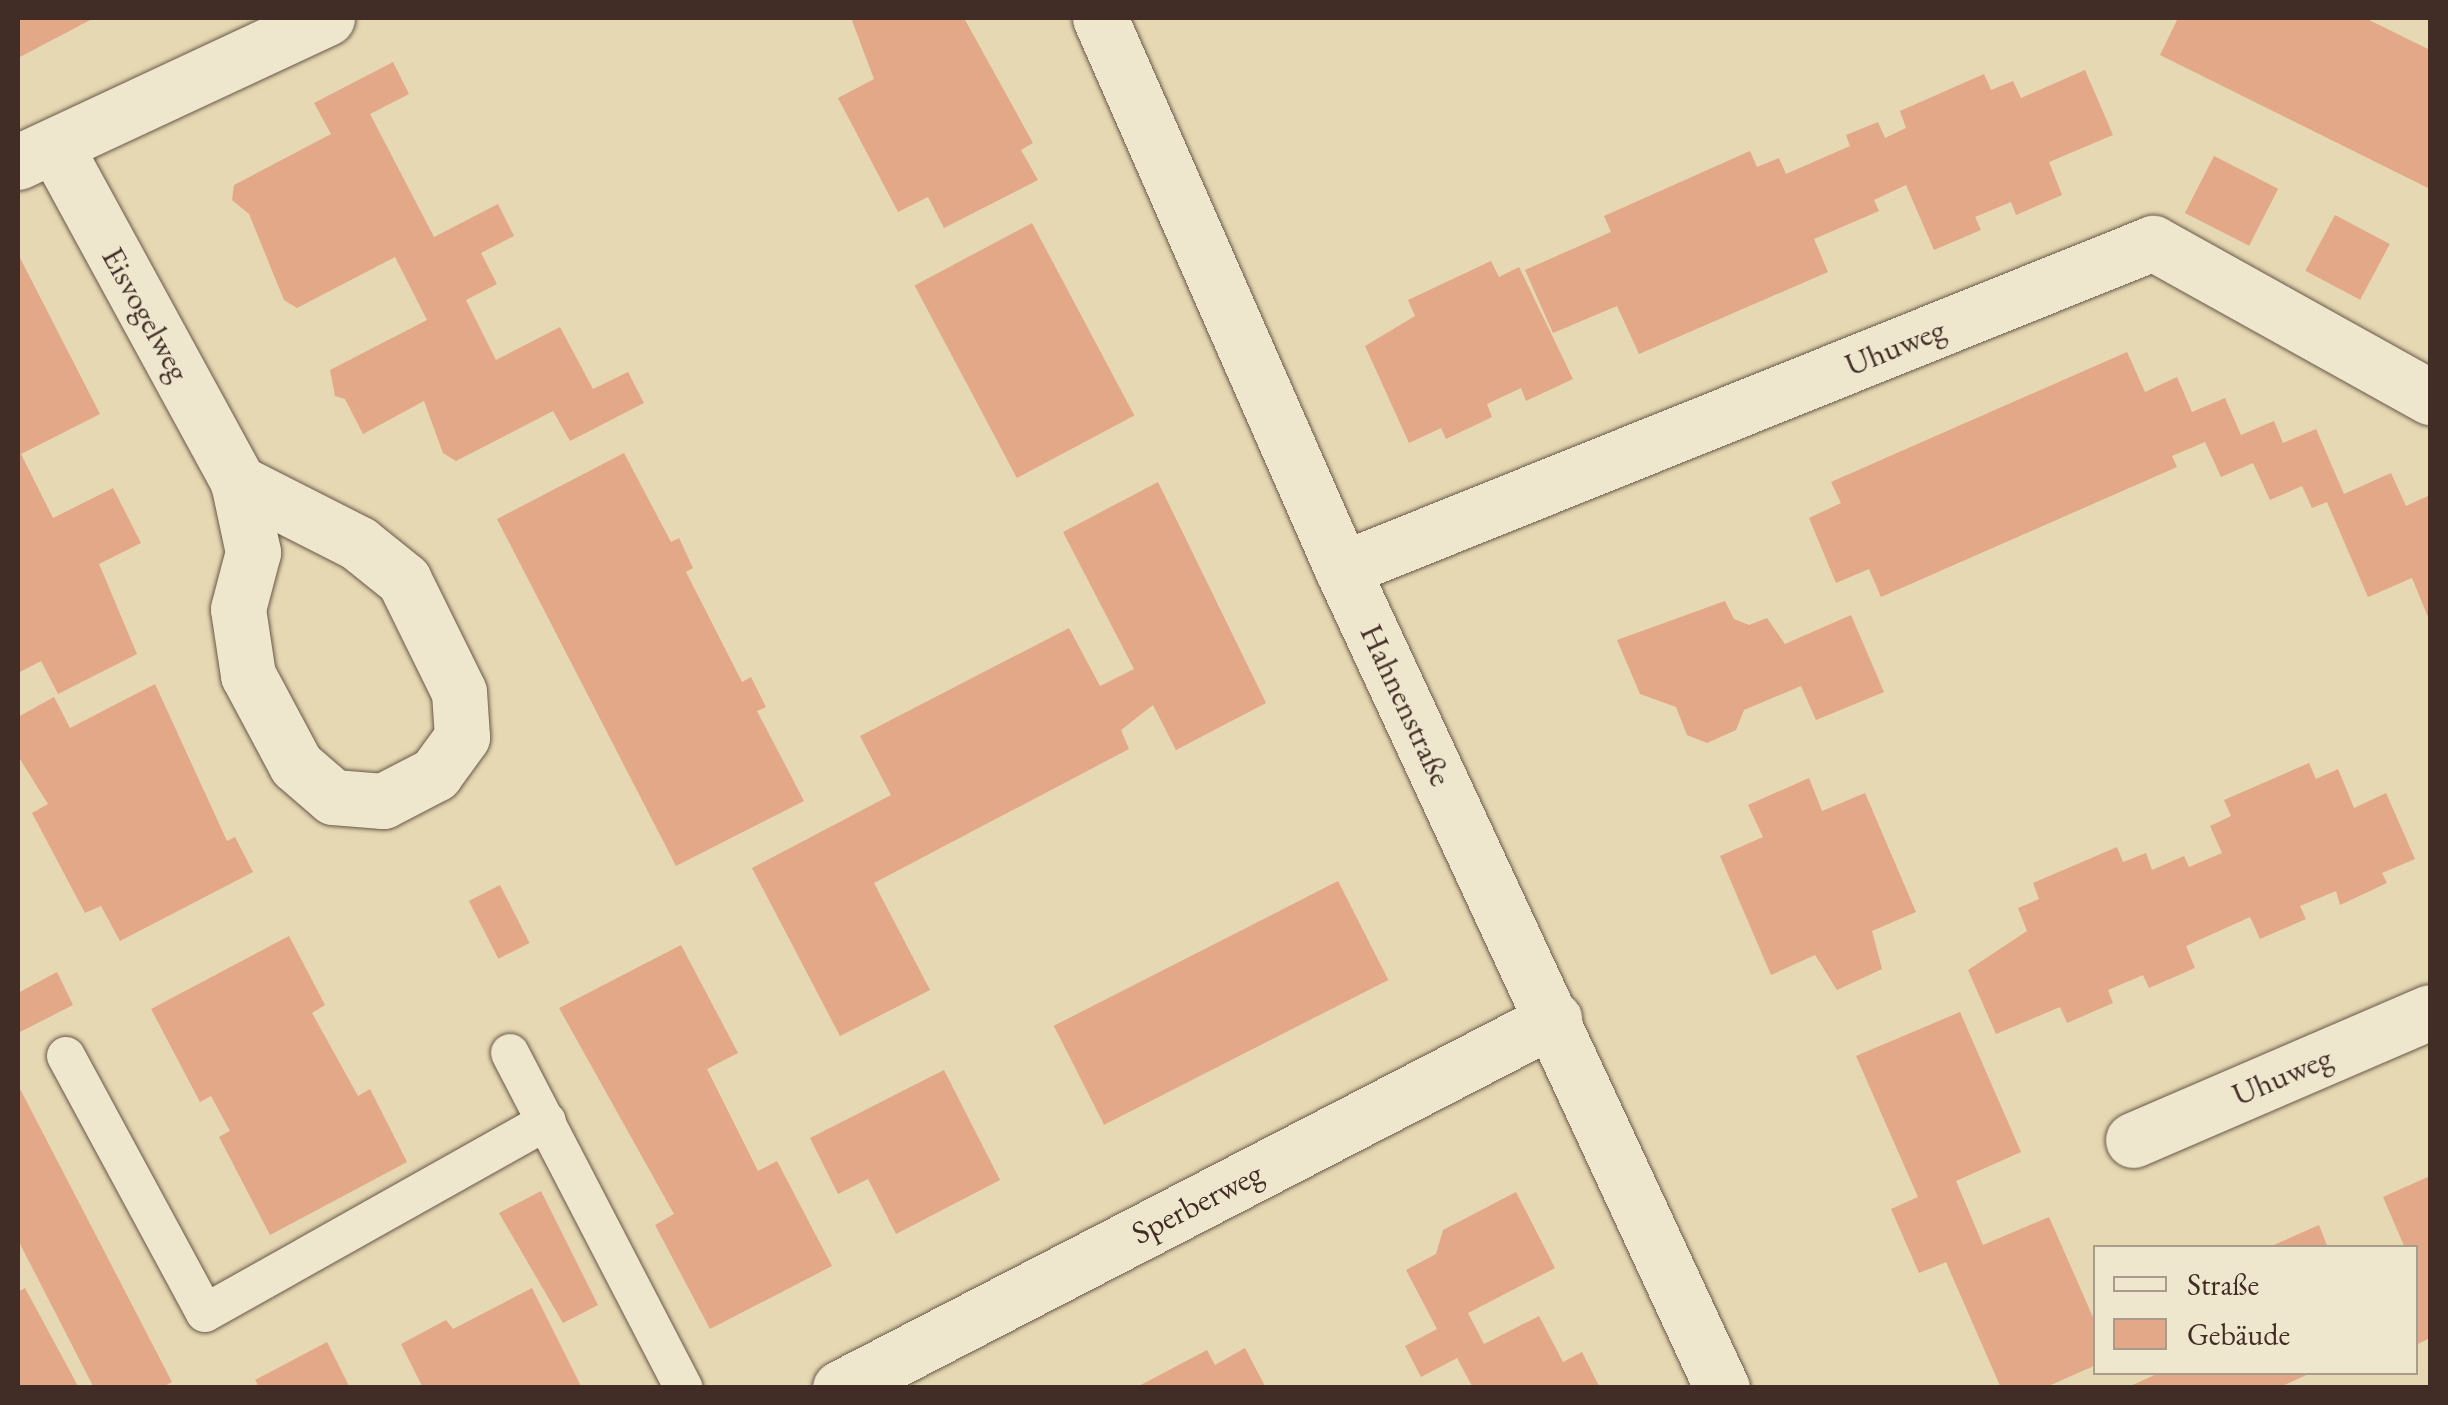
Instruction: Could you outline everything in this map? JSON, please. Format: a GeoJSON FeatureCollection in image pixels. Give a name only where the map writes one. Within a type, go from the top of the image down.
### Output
{"type":"FeatureCollection","features":[{"type":"Feature","properties":{"kind":"street","name":"Eisvogelweg"},"geometry":{"type":"LineString","coordinates":[[238,482],[358,543],[404,580],[459,692],[462,737],[435,774],[383,802],[334,797],[296,765],[248,675],[238,609],[253,552],[238,482],[36,154],[327,18]]}},
{"type":"Feature","properties":{"kind":"street","name":"Hahnenstraße"},"geometry":{"type":"LineString","coordinates":[[1100,18],[1342,569],[1722,1388]]}},
{"type":"Feature","properties":{"kind":"street","name":"Uhuweg"},"geometry":{"type":"LineString","coordinates":[[1342,569],[2153,243],[2430,396]]}},
{"type":"Feature","properties":{"kind":"street","name":"Uhuweg"},"geometry":{"type":"LineString","coordinates":[[2132,1140],[2430,1012]]}},
{"type":"Feature","properties":{"kind":"street","name":"Sperberweg"},"geometry":{"type":"LineString","coordinates":[[840,1388],[1554,1019]]}},
{"type":"Feature","properties":{"kind":"lane"},"geometry":{"type":"LineString","coordinates":[[510,1053],[684,1388]]}},
{"type":"Feature","properties":{"kind":"lane"},"geometry":{"type":"LineString","coordinates":[[66,1056],[204,1313],[547,1121]]}},
{"type":"Feature","properties":{"kind":"building"},"geometry":{"type":"Polygon","coordinates":[[[18,18],[94,18],[18,58],[18,18]]]}},
{"type":"Feature","properties":{"kind":"building"},"geometry":{"type":"Polygon","coordinates":[[[851,18],[964,18],[1033,143],[1021,150],[1038,180],[944,228],[928,197],[898,212],[838,98],[874,79],[851,18]]]}},
{"type":"Feature","properties":{"kind":"building"},"geometry":{"type":"Polygon","coordinates":[[[2178,18],[2365,18],[2430,50],[2430,189],[2160,55],[2178,18]]]}},
{"type":"Feature","properties":{"kind":"building"},"geometry":{"type":"Polygon","coordinates":[[[393,62],[409,94],[370,114],[434,237],[498,204],[514,236],[481,253],[497,284],[466,300],[496,360],[560,327],[593,389],[628,372],[644,403],[570,441],[553,411],[456,461],[443,453],[424,401],[363,434],[345,399],[335,396],[330,370],[427,320],[395,257],[297,308],[284,300],[249,214],[232,200],[234,185],[331,134],[314,103],[393,62]]]}},
{"type":"Feature","properties":{"kind":"building"},"geometry":{"type":"Polygon","coordinates":[[[2085,70],[2113,135],[2049,162],[2062,195],[2016,215],[2011,202],[1975,217],[1981,230],[1934,250],[1906,185],[1874,200],[1879,211],[1814,239],[1828,272],[1639,354],[1617,306],[1553,333],[1525,270],[1611,232],[1604,216],[1750,151],[1757,167],[1779,158],[1786,174],[1850,146],[1846,135],[1878,122],[1885,138],[1906,128],[1900,111],[1984,74],[1991,90],[2013,81],[2021,98],[2085,70]]]}},
{"type":"Feature","properties":{"kind":"building"},"geometry":{"type":"Polygon","coordinates":[[[2214,156],[2278,189],[2249,246],[2185,213],[2214,156]]]}},
{"type":"Feature","properties":{"kind":"building"},"geometry":{"type":"Polygon","coordinates":[[[2335,215],[2390,244],[2360,300],[2305,271],[2335,215]]]}},
{"type":"Feature","properties":{"kind":"building"},"geometry":{"type":"Polygon","coordinates":[[[1032,223],[1134,415],[1017,478],[915,285],[1032,223]]]}},
{"type":"Feature","properties":{"kind":"building"},"geometry":{"type":"Polygon","coordinates":[[[18,254],[100,414],[21,454],[53,518],[113,488],[141,543],[99,564],[137,654],[58,694],[41,661],[18,673],[18,254]]]}},
{"type":"Feature","properties":{"kind":"building"},"geometry":{"type":"Polygon","coordinates":[[[1491,261],[1499,277],[1519,267],[1573,379],[1526,401],[1521,388],[1487,404],[1492,417],[1446,439],[1441,428],[1409,443],[1365,346],[1415,316],[1408,300],[1491,261]]]}},
{"type":"Feature","properties":{"kind":"building"},"geometry":{"type":"Polygon","coordinates":[[[2127,352],[2145,392],[2177,377],[2192,412],[2225,398],[2241,435],[2274,421],[2283,443],[2316,429],[2344,494],[2391,473],[2406,506],[2430,495],[2430,622],[2412,578],[2368,597],[2327,502],[2312,508],[2302,486],[2270,500],[2253,463],[2221,477],[2205,442],[2172,456],[2177,467],[1881,597],[1869,569],[1836,583],[1809,518],[1841,503],[1831,482],[2127,352]]]}},
{"type":"Feature","properties":{"kind":"building"},"geometry":{"type":"Polygon","coordinates":[[[624,453],[671,542],[679,538],[693,568],[686,572],[742,682],[751,677],[766,707],[757,711],[804,801],[676,866],[497,519],[624,453]]]}},
{"type":"Feature","properties":{"kind":"building"},"geometry":{"type":"Polygon","coordinates":[[[1158,482],[1266,703],[1176,750],[1153,705],[1121,730],[1129,749],[874,883],[930,990],[840,1036],[752,868],[891,795],[860,736],[1069,628],[1100,686],[1134,669],[1063,532],[1158,482]]]}},
{"type":"Feature","properties":{"kind":"building"},"geometry":{"type":"Polygon","coordinates":[[[1725,601],[1734,619],[1749,625],[1767,618],[1785,644],[1851,615],[1884,692],[1816,720],[1801,686],[1744,710],[1736,730],[1707,743],[1687,735],[1676,707],[1640,694],[1617,640],[1725,601]]]}},
{"type":"Feature","properties":{"kind":"building"},"geometry":{"type":"Polygon","coordinates":[[[155,684],[227,841],[235,837],[253,872],[120,941],[101,906],[85,913],[32,813],[48,804],[18,756],[18,717],[54,697],[70,728],[155,684]]]}},
{"type":"Feature","properties":{"kind":"building"},"geometry":{"type":"Polygon","coordinates":[[[2309,763],[2316,779],[2338,769],[2354,808],[2386,793],[2415,859],[2382,873],[2387,883],[2340,905],[2336,891],[2300,906],[2306,919],[2260,939],[2250,917],[2186,946],[2195,968],[2149,988],[2143,975],[2108,990],[2113,1003],[2067,1023],[2060,1007],[1996,1034],[1968,970],[2027,931],[2018,908],[2039,899],[2033,883],[2117,847],[2123,862],[2146,853],[2152,870],[2184,856],[2189,867],[2222,853],[2210,826],[2231,816],[2224,800],[2309,763]]]}},
{"type":"Feature","properties":{"kind":"building"},"geometry":{"type":"Polygon","coordinates":[[[1809,778],[1822,811],[1865,793],[1916,912],[1872,931],[1882,969],[1837,990],[1815,955],[1771,975],[1720,856],[1763,837],[1748,805],[1809,778]]]}},
{"type":"Feature","properties":{"kind":"building"},"geometry":{"type":"Polygon","coordinates":[[[1338,881],[1388,980],[1104,1125],[1054,1026],[1338,881]]]}},
{"type":"Feature","properties":{"kind":"building"},"geometry":{"type":"Polygon","coordinates":[[[500,885],[530,943],[498,959],[469,901],[500,885]]]}},
{"type":"Feature","properties":{"kind":"building"},"geometry":{"type":"Polygon","coordinates":[[[289,936],[325,1005],[312,1013],[358,1096],[370,1089],[407,1162],[270,1235],[219,1137],[230,1131],[211,1096],[200,1102],[151,1009],[289,936]]]}},
{"type":"Feature","properties":{"kind":"building"},"geometry":{"type":"Polygon","coordinates":[[[681,945],[738,1053],[707,1069],[758,1171],[777,1161],[832,1266],[710,1329],[655,1225],[674,1214],[559,1008],[681,945]]]}},
{"type":"Feature","properties":{"kind":"building"},"geometry":{"type":"Polygon","coordinates":[[[57,972],[73,1005],[18,1033],[18,993],[57,972]]]}},
{"type":"Feature","properties":{"kind":"building"},"geometry":{"type":"Polygon","coordinates":[[[1960,1012],[2021,1152],[1956,1181],[1983,1245],[2049,1217],[2093,1317],[2093,1366],[2044,1388],[2001,1388],[1946,1262],[1919,1273],[1891,1209],[1918,1197],[1856,1056],[1960,1012]]]}},
{"type":"Feature","properties":{"kind":"building"},"geometry":{"type":"Polygon","coordinates":[[[944,1070],[1000,1180],[896,1234],[868,1179],[838,1194],[810,1138],[944,1070]]]}},
{"type":"Feature","properties":{"kind":"building"},"geometry":{"type":"Polygon","coordinates":[[[18,1085],[172,1382],[161,1388],[94,1388],[18,1240],[18,1085]]]}},
{"type":"Feature","properties":{"kind":"building"},"geometry":{"type":"Polygon","coordinates":[[[2430,1176],[2430,1338],[2418,1344],[2418,1245],[2404,1245],[2383,1197],[2430,1176]]]}},
{"type":"Feature","properties":{"kind":"building"},"geometry":{"type":"Polygon","coordinates":[[[541,1191],[598,1305],[563,1323],[499,1213],[541,1191]]]}},
{"type":"Feature","properties":{"kind":"building"},"geometry":{"type":"Polygon","coordinates":[[[1516,1192],[1555,1268],[1468,1313],[1484,1344],[1539,1316],[1563,1362],[1582,1352],[1600,1388],[1473,1388],[1457,1358],[1421,1377],[1405,1346],[1437,1329],[1406,1270],[1436,1254],[1443,1230],[1516,1192]]]}},
{"type":"Feature","properties":{"kind":"building"},"geometry":{"type":"Polygon","coordinates":[[[2319,1225],[2327,1245],[2274,1245],[2319,1225]]]}},
{"type":"Feature","properties":{"kind":"building"},"geometry":{"type":"Polygon","coordinates":[[[25,1288],[79,1388],[18,1388],[18,1292],[25,1288]]]}},
{"type":"Feature","properties":{"kind":"building"},"geometry":{"type":"Polygon","coordinates":[[[532,1288],[582,1388],[423,1388],[401,1344],[446,1320],[453,1329],[532,1288]]]}},
{"type":"Feature","properties":{"kind":"building"},"geometry":{"type":"Polygon","coordinates":[[[327,1342],[350,1388],[260,1388],[255,1380],[327,1342]]]}},
{"type":"Feature","properties":{"kind":"building"},"geometry":{"type":"Polygon","coordinates":[[[1245,1348],[1266,1388],[1135,1388],[1207,1350],[1215,1365],[1245,1348]]]}},
{"type":"Feature","properties":{"kind":"building"},"geometry":{"type":"Polygon","coordinates":[[[2154,1375],[2306,1375],[2278,1388],[2126,1388],[2154,1375]]]}}]}
